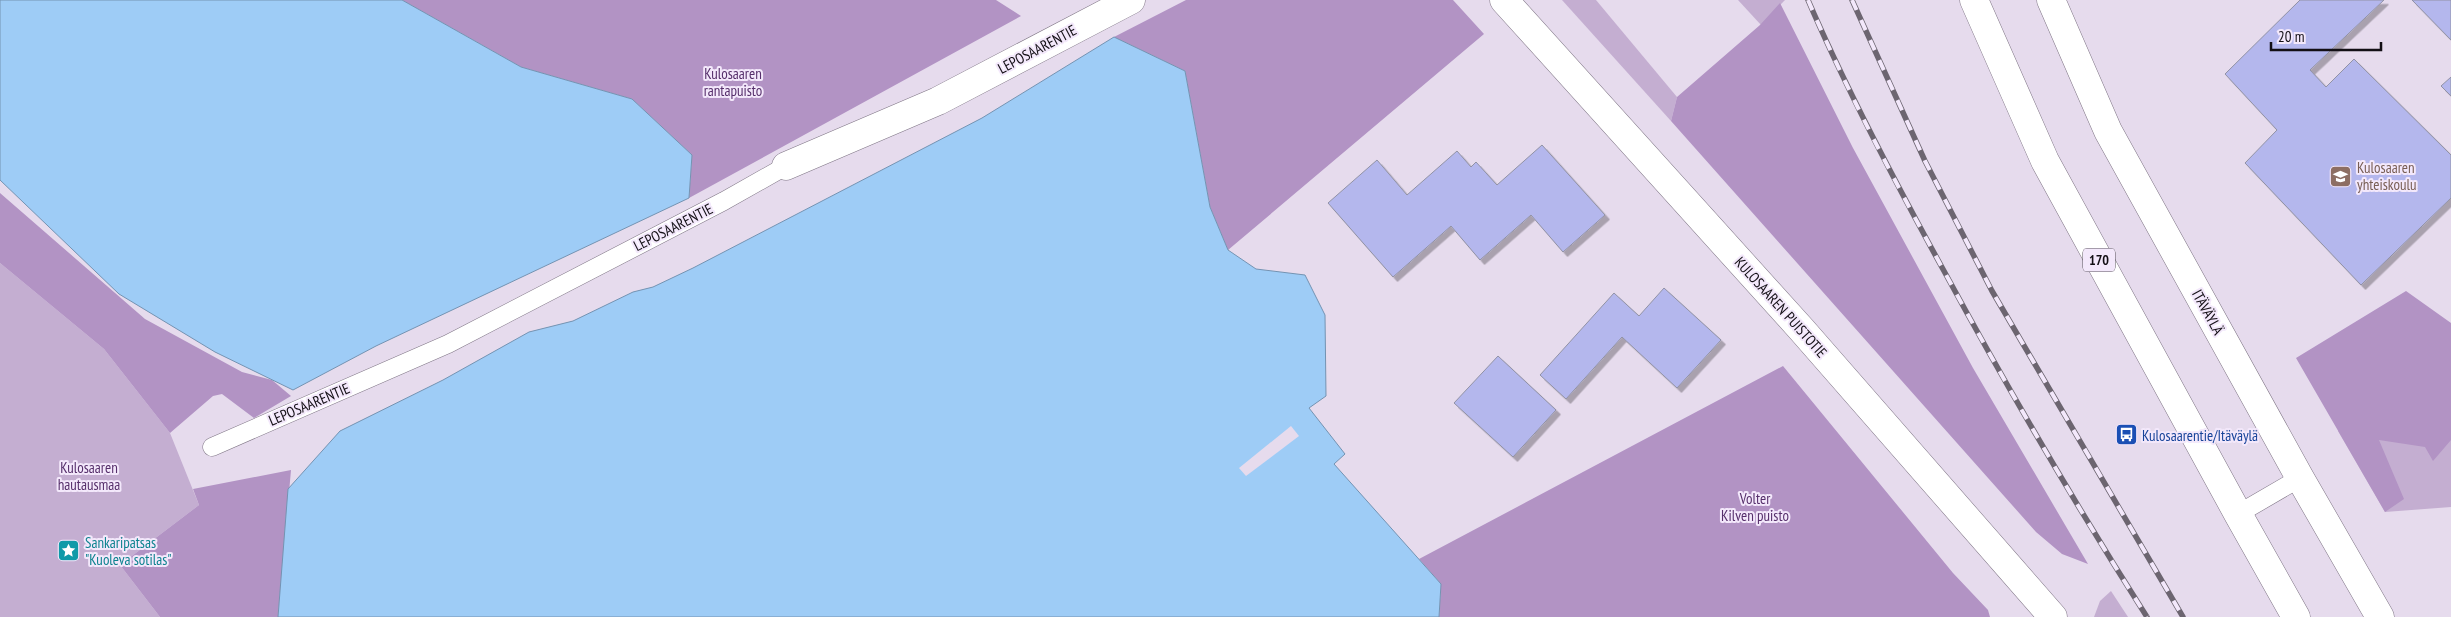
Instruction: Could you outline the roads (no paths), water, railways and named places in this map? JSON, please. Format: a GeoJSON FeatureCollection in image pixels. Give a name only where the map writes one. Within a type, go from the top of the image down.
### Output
{"type":"FeatureCollection","features":[{"type":"Feature","properties":{"kind":"main road","name":"LEPOSAARENTIE"},"geometry":{"type":"LineString","coordinates":[[786,166],[938,101],[1131,0]]}},
{"type":"Feature","properties":{"kind":"main road","name":"KULOSAAREN PUISTOTIE"},"geometry":{"type":"LineString","coordinates":[[1504,0],[1795,322],[2053,617]]}},
{"type":"Feature","properties":{"kind":"main road","name":"170"},"geometry":{"type":"LineString","coordinates":[[1974,0],[2045,161],[2296,617]]}},
{"type":"Feature","properties":{"kind":"main road","name":"ITÄVÄYLÄ"},"geometry":{"type":"LineString","coordinates":[[2051,0],[2108,130],[2300,478],[2380,617]]}},
{"type":"Feature","properties":{"kind":"lane","name":"LEPOSAARENTIE"},"geometry":{"type":"LineString","coordinates":[[212,447],[448,344],[724,201],[786,166]]}},
{"type":"Feature","properties":{"kind":"lane"},"geometry":{"type":"LineString","coordinates":[[2238,514],[2300,478]]}},
{"type":"Feature","properties":{"kind":"water"},"geometry":{"type":"Polygon","coordinates":[[[0,0],[402,0],[521,67],[632,99],[692,155],[689,198],[376,346],[293,390],[215,352],[119,294],[0,180],[0,0]]]}},
{"type":"Feature","properties":{"kind":"water"},"geometry":{"type":"Polygon","coordinates":[[[1114,37],[1185,71],[1210,207],[1228,250],[1256,269],[1305,275],[1325,315],[1326,396],[1309,408],[1345,454],[1334,464],[1441,584],[1439,617],[278,617],[288,489],[340,431],[443,380],[529,332],[573,321],[633,292],[653,287],[693,268],[982,118],[1114,37]]]}},
{"type":"Feature","properties":{"kind":"railway"},"geometry":{"type":"LineString","coordinates":[[1808,0],[1839,69],[1873,137],[1968,315],[2017,403],[2147,617]]}},
{"type":"Feature","properties":{"kind":"railway"},"geometry":{"type":"LineString","coordinates":[[1852,0],[1925,161],[1992,291],[2183,617]]}},
{"type":"Feature","properties":{"kind":"place","name":"Kulosaaren yhteiskoulu"},"geometry":{"type":"Point","coordinates":[2341,176]}},
{"type":"Feature","properties":{"kind":"place","name":"Kulosaarentie/Itäväylä"},"geometry":{"type":"Point","coordinates":[2126,435]}},
{"type":"Feature","properties":{"kind":"place","name":"Sankaripatsas \"Kuoleva sotilas\""},"geometry":{"type":"Point","coordinates":[69,551]}},
{"type":"Feature","properties":{"kind":"park label","name":"Kulosaaren rantapuisto"},"geometry":{"type":"Point","coordinates":[733,82]}},
{"type":"Feature","properties":{"kind":"park label","name":"Kulosaaren hautausmaa"},"geometry":{"type":"Point","coordinates":[89,476]}},
{"type":"Feature","properties":{"kind":"park label","name":"Volter Kilven puisto"},"geometry":{"type":"Point","coordinates":[1755,506]}}]}
